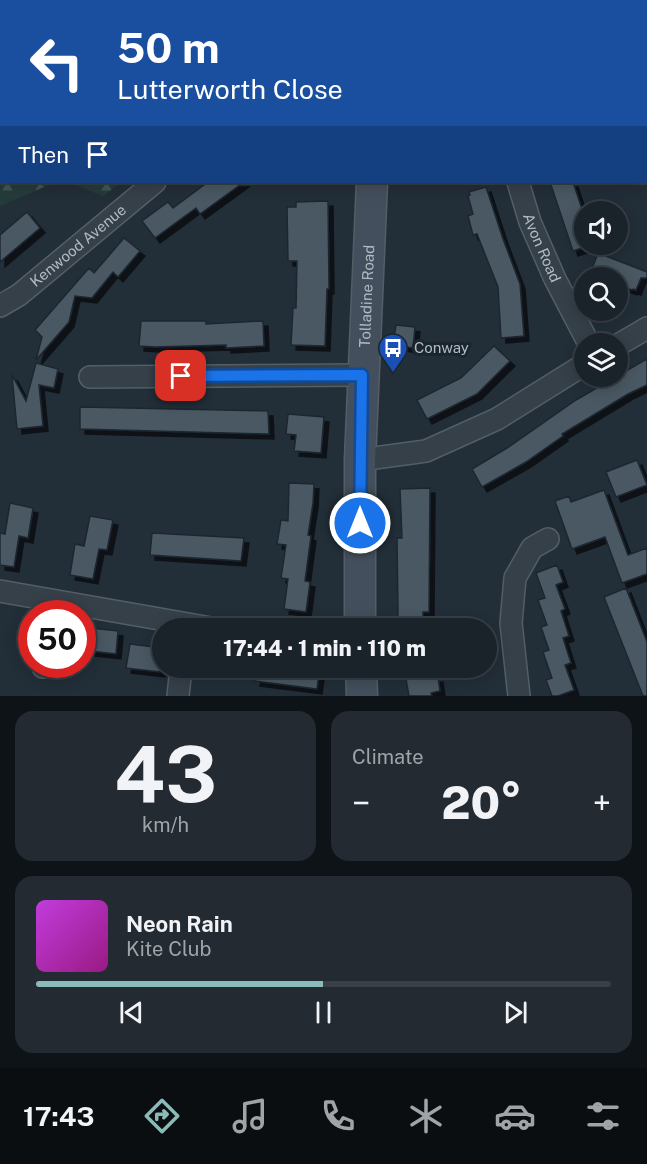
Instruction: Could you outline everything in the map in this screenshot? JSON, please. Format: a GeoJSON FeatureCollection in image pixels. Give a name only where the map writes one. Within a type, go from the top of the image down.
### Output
{"type":"FeatureCollection","features":[{"type":"Feature","properties":{"kind":"main road","name":"Tolladine Road"},"geometry":{"type":"LineString","coordinates":[[360,618],[362,375],[372,183]]}},
{"type":"Feature","properties":{"kind":"main road"},"geometry":{"type":"LineString","coordinates":[[361,678],[362,696]]}},
{"type":"Feature","properties":{"kind":"street","name":"Kenwood Avenue"},"geometry":{"type":"LineString","coordinates":[[0,306],[20,295],[153,183]]}},
{"type":"Feature","properties":{"kind":"street","name":"Avon Road"},"geometry":{"type":"LineString","coordinates":[[518,183],[530,222],[550,270],[583,333]]}},
{"type":"Feature","properties":{"kind":"street"},"geometry":{"type":"LineString","coordinates":[[628,339],[647,328]]}},
{"type":"Feature","properties":{"kind":"street"},"geometry":{"type":"LineString","coordinates":[[360,460],[426,451],[496,419],[574,371]]}},
{"type":"Feature","properties":{"kind":"street"},"geometry":{"type":"LineString","coordinates":[[90,377],[362,375]]}},
{"type":"Feature","properties":{"kind":"street"},"geometry":{"type":"LineString","coordinates":[[519,696],[511,623],[515,578],[532,548],[548,539]]}},
{"type":"Feature","properties":{"kind":"street"},"geometry":{"type":"LineString","coordinates":[[0,591],[29,600]]}},
{"type":"Feature","properties":{"kind":"street"},"geometry":{"type":"LineString","coordinates":[[96,613],[152,622]]}},
{"type":"Feature","properties":{"kind":"street"},"geometry":{"type":"LineString","coordinates":[[178,696],[180,678]]}},
{"type":"Feature","properties":{"kind":"green space"},"geometry":{"type":"Polygon","coordinates":[[[0,183],[54,183],[0,206],[0,183]]]}},
{"type":"Feature","properties":{"kind":"green space"},"geometry":{"type":"Polygon","coordinates":[[[70,183],[121,183],[103,196],[70,183]]]}},
{"type":"Feature","properties":{"kind":"building"},"geometry":{"type":"Polygon","coordinates":[[[207,183],[243,183],[200,214],[196,208],[155,238],[142,221],[168,202],[173,208],[207,183]]]}},
{"type":"Feature","properties":{"kind":"building"},"geometry":{"type":"Polygon","coordinates":[[[550,183],[573,183],[579,201],[574,201],[574,251],[550,183]]]}},
{"type":"Feature","properties":{"kind":"building"},"geometry":{"type":"Polygon","coordinates":[[[486,187],[520,284],[524,336],[501,338],[498,287],[477,234],[473,235],[468,216],[473,214],[469,192],[486,187]]]}},
{"type":"Feature","properties":{"kind":"building"},"geometry":{"type":"Polygon","coordinates":[[[328,201],[329,289],[327,289],[325,346],[291,345],[293,308],[296,308],[297,261],[288,261],[287,207],[296,207],[296,202],[328,201]]]}},
{"type":"Feature","properties":{"kind":"building"},"geometry":{"type":"Polygon","coordinates":[[[27,212],[40,228],[0,262],[0,235],[27,212]]]}},
{"type":"Feature","properties":{"kind":"building"},"geometry":{"type":"Polygon","coordinates":[[[124,238],[140,251],[118,277],[113,272],[92,298],[75,296],[69,322],[36,360],[42,337],[35,330],[89,268],[94,273],[124,238]]]}},
{"type":"Feature","properties":{"kind":"building"},"geometry":{"type":"Polygon","coordinates":[[[597,255],[603,255],[647,272],[647,278],[641,278],[636,290],[632,290],[628,289],[628,267],[593,267],[597,255]]]}},
{"type":"Feature","properties":{"kind":"building"},"geometry":{"type":"Polygon","coordinates":[[[141,321],[206,321],[206,324],[263,321],[264,346],[226,348],[226,345],[139,346],[141,321]]]}},
{"type":"Feature","properties":{"kind":"building"},"geometry":{"type":"Polygon","coordinates":[[[396,325],[415,327],[413,348],[393,345],[396,325]]]}},
{"type":"Feature","properties":{"kind":"building"},"geometry":{"type":"Polygon","coordinates":[[[494,346],[510,361],[477,394],[427,419],[417,400],[461,378],[494,346]]]}},
{"type":"Feature","properties":{"kind":"building"},"geometry":{"type":"Polygon","coordinates":[[[647,359],[647,385],[562,434],[563,436],[526,462],[482,487],[472,469],[599,387],[628,387],[628,370],[647,359]]]}},
{"type":"Feature","properties":{"kind":"building"},"geometry":{"type":"Polygon","coordinates":[[[36,363],[58,369],[54,388],[39,385],[43,426],[17,429],[12,375],[26,401],[36,363]]]}},
{"type":"Feature","properties":{"kind":"building"},"geometry":{"type":"Polygon","coordinates":[[[80,407],[268,411],[269,434],[80,429],[80,407]]]}},
{"type":"Feature","properties":{"kind":"building"},"geometry":{"type":"Polygon","coordinates":[[[288,414],[324,417],[321,453],[294,451],[296,435],[286,434],[288,414]]]}},
{"type":"Feature","properties":{"kind":"building"},"geometry":{"type":"Polygon","coordinates":[[[637,460],[647,485],[616,497],[606,472],[637,460]]]}},
{"type":"Feature","properties":{"kind":"building"},"geometry":{"type":"Polygon","coordinates":[[[289,483],[314,484],[308,535],[311,536],[305,581],[310,582],[306,612],[284,609],[288,579],[281,578],[286,545],[277,544],[281,520],[288,521],[289,483]]]}},
{"type":"Feature","properties":{"kind":"building"},"geometry":{"type":"Polygon","coordinates":[[[430,488],[429,612],[423,612],[423,618],[398,618],[397,538],[402,538],[400,489],[430,488]]]}},
{"type":"Feature","properties":{"kind":"building"},"geometry":{"type":"Polygon","coordinates":[[[604,490],[628,555],[647,548],[647,574],[622,583],[605,537],[572,549],[555,501],[569,496],[571,502],[604,490]]]}},
{"type":"Feature","properties":{"kind":"building"},"geometry":{"type":"Polygon","coordinates":[[[10,503],[33,508],[28,538],[19,536],[14,567],[0,565],[0,533],[5,534],[10,503]]]}},
{"type":"Feature","properties":{"kind":"building"},"geometry":{"type":"Polygon","coordinates":[[[90,516],[113,520],[107,550],[99,549],[93,579],[70,575],[75,544],[84,546],[90,516]]]}},
{"type":"Feature","properties":{"kind":"building"},"geometry":{"type":"Polygon","coordinates":[[[152,533],[244,538],[241,561],[150,555],[152,533]]]}},
{"type":"Feature","properties":{"kind":"building"},"geometry":{"type":"Polygon","coordinates":[[[557,565],[563,582],[556,585],[565,609],[561,611],[569,636],[563,638],[571,663],[565,665],[574,690],[552,696],[546,680],[552,678],[543,652],[549,650],[541,627],[547,625],[538,600],[545,598],[536,573],[557,565]]]}},
{"type":"Feature","properties":{"kind":"building"},"geometry":{"type":"Polygon","coordinates":[[[626,588],[647,642],[647,696],[643,696],[604,597],[626,588]]]}},
{"type":"Feature","properties":{"kind":"building"},"geometry":{"type":"Polygon","coordinates":[[[96,629],[118,631],[116,654],[96,652],[96,629]]]}},
{"type":"Feature","properties":{"kind":"building"},"geometry":{"type":"Polygon","coordinates":[[[130,644],[152,647],[152,671],[126,668],[130,644]]]}},
{"type":"Feature","properties":{"kind":"building"},"geometry":{"type":"Polygon","coordinates":[[[255,678],[319,678],[317,689],[255,681],[255,678]]]}},
{"type":"Feature","properties":{"kind":"building"},"geometry":{"type":"Polygon","coordinates":[[[406,678],[438,678],[440,691],[431,693],[432,696],[409,696],[406,678]]]}},
{"type":"Feature","properties":{"kind":"place","name":"Conway"},"geometry":{"type":"Point","coordinates":[393,374]}},
{"type":"Feature","properties":{"kind":"route"},"geometry":{"type":"LineString","coordinates":[[181,376],[362,375],[360,523]]}}]}
